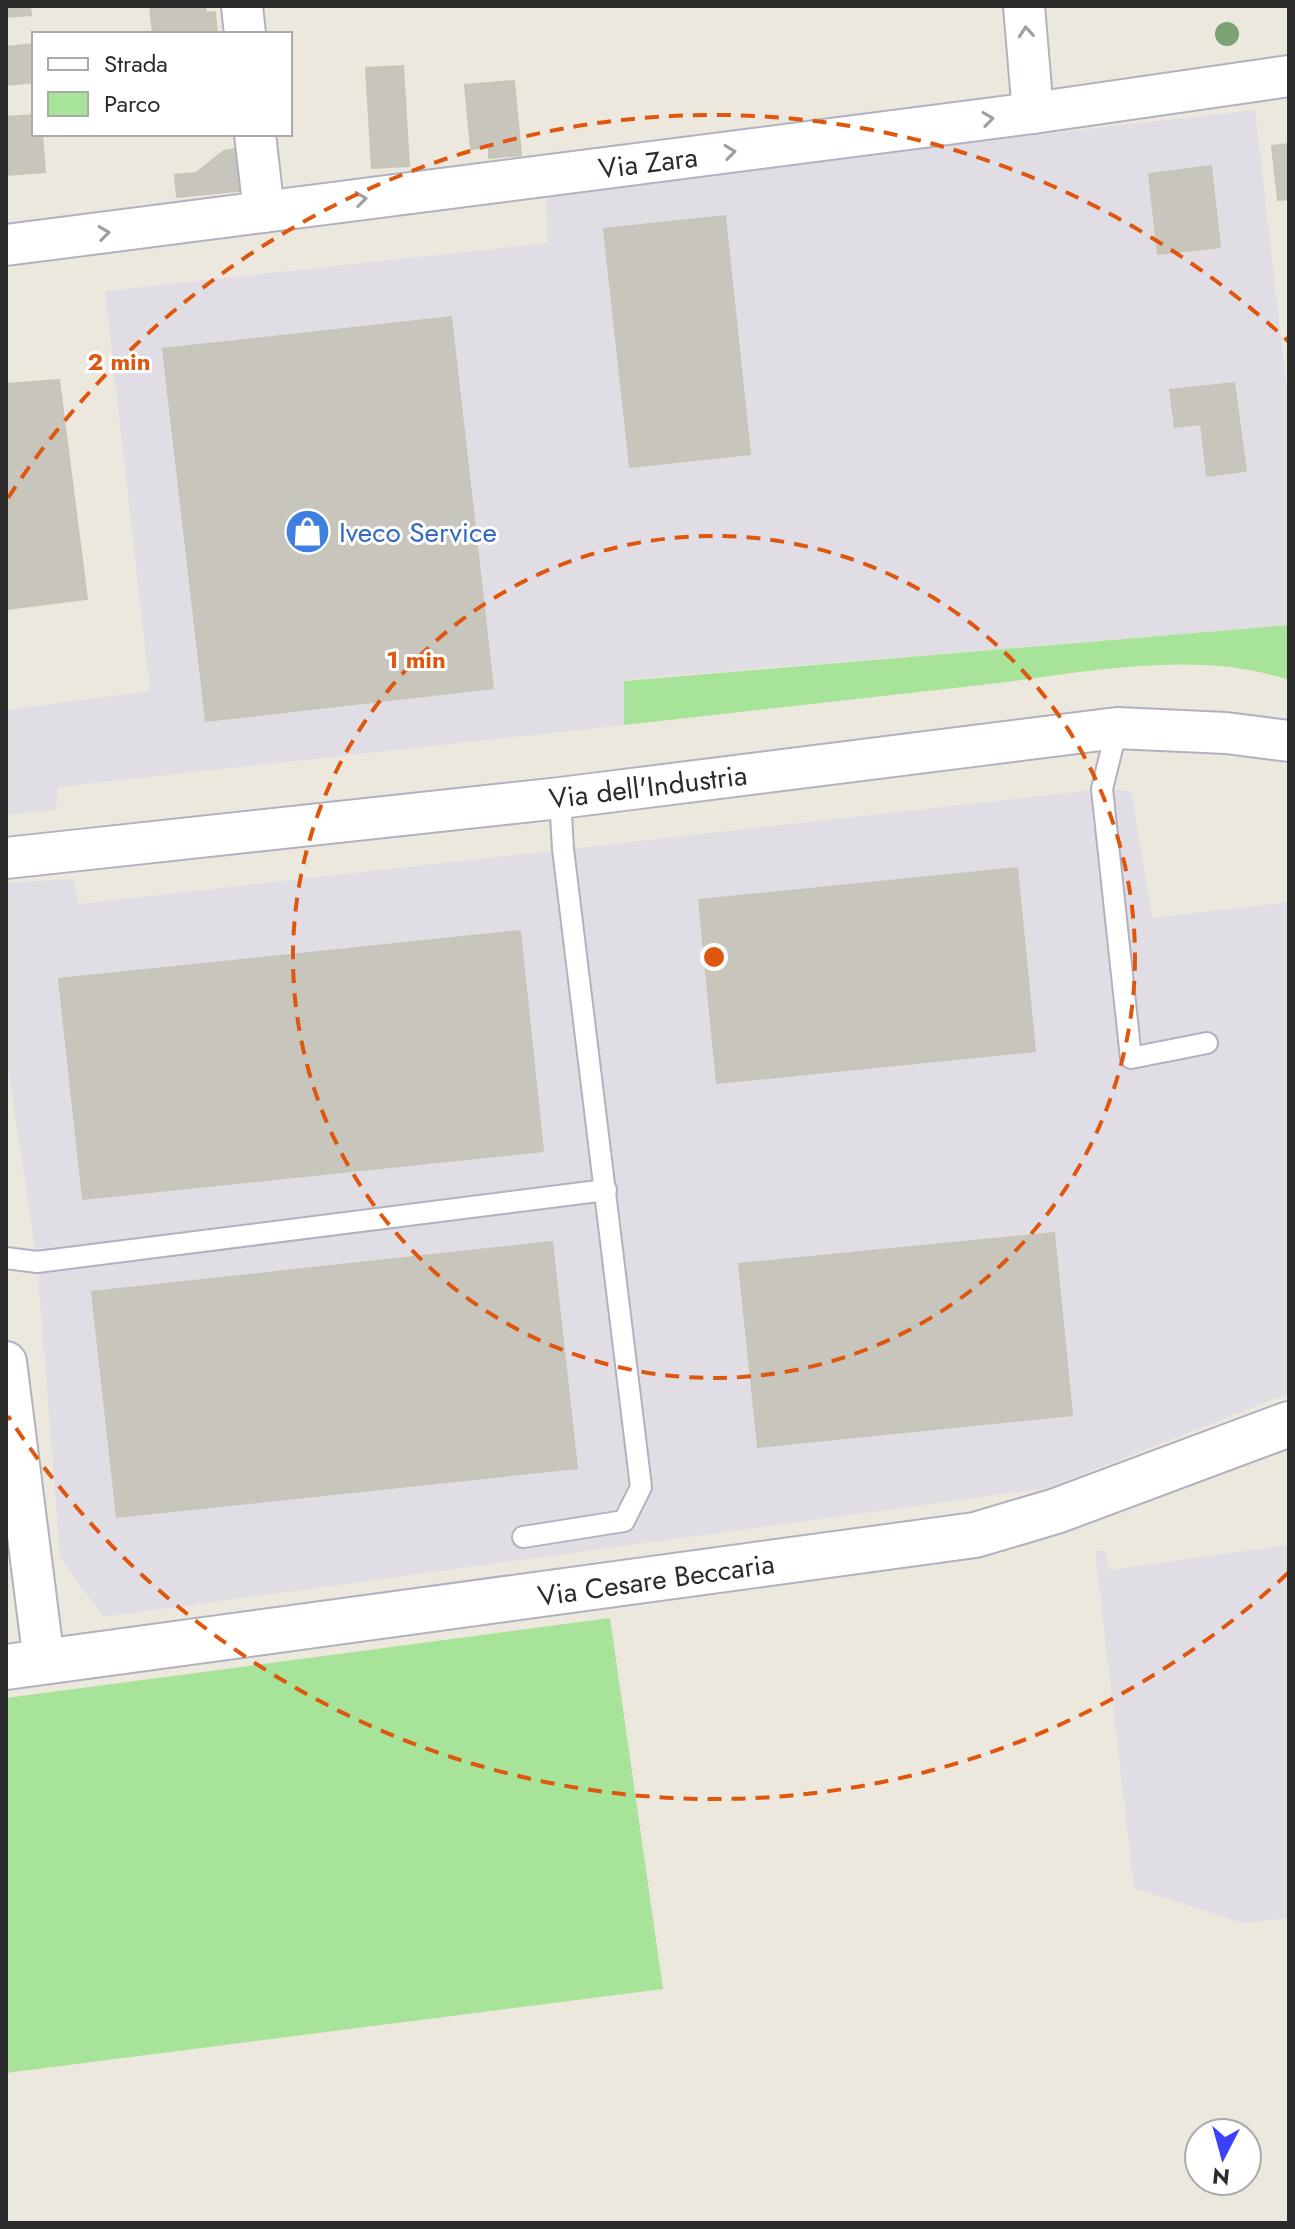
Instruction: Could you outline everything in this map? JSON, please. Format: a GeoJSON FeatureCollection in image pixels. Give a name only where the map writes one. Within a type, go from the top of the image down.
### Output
{"type":"FeatureCollection","features":[{"type":"Feature","properties":{"kind":"street"},"geometry":{"type":"LineString","coordinates":[[242,6],[245,32]]}},
{"type":"Feature","properties":{"kind":"street"},"geometry":{"type":"LineString","coordinates":[[1024,6],[1033,113]]}},
{"type":"Feature","properties":{"kind":"street","name":"Via Zara"},"geometry":{"type":"LineString","coordinates":[[6,245],[1033,113],[1289,76]]}},
{"type":"Feature","properties":{"kind":"street"},"geometry":{"type":"LineString","coordinates":[[255,136],[264,212]]}},
{"type":"Feature","properties":{"kind":"street","name":"Via dell'Industria"},"geometry":{"type":"LineString","coordinates":[[6,858],[560,798],[1117,728],[1226,733],[1289,741]]}},
{"type":"Feature","properties":{"kind":"street"},"geometry":{"type":"LineString","coordinates":[[6,1362],[25,1664]]}},
{"type":"Feature","properties":{"kind":"street","name":"Via Cesare Beccaria"},"geometry":{"type":"LineString","coordinates":[[25,1664],[975,1535],[1083,1501],[1289,1424]]}},
{"type":"Feature","properties":{"kind":"lane"},"geometry":{"type":"LineString","coordinates":[[1117,728],[1102,789],[1131,1058],[1207,1043]]}},
{"type":"Feature","properties":{"kind":"lane"},"geometry":{"type":"LineString","coordinates":[[523,1537],[624,1521],[641,1487],[563,849],[560,798]]}},
{"type":"Feature","properties":{"kind":"lane"},"geometry":{"type":"LineString","coordinates":[[6,1258],[37,1262],[606,1190]]}},
{"type":"Feature","properties":{"kind":"shaded area"},"geometry":{"type":"Polygon","coordinates":[[[1255,110],[1289,408],[1289,625],[624,680],[624,725],[58,787],[56,810],[6,815],[6,710],[150,691],[105,291],[548,243],[546,191],[1255,110]]]}},
{"type":"Feature","properties":{"kind":"shaded area"},"geometry":{"type":"Polygon","coordinates":[[[1102,789],[1131,791],[1152,918],[1289,902],[1289,1393],[1048,1488],[103,1617],[60,1557],[37,1262],[6,1055],[6,883],[73,879],[79,904],[1102,789]]]}},
{"type":"Feature","properties":{"kind":"shaded area"},"geometry":{"type":"Polygon","coordinates":[[[1289,1545],[1289,1918],[1243,1923],[1134,1888],[1095,1551],[1105,1550],[1109,1570],[1289,1545]]]}},
{"type":"Feature","properties":{"kind":"green space"},"geometry":{"type":"Polygon","coordinates":[[[1289,625],[1289,680],[1214,666],[1136,666],[624,725],[624,681],[1289,625]]]}},
{"type":"Feature","properties":{"kind":"green space"},"geometry":{"type":"Polygon","coordinates":[[[610,1618],[663,1989],[6,2073],[6,1698],[610,1618]]]}},
{"type":"Feature","properties":{"kind":"building"},"geometry":{"type":"Polygon","coordinates":[[[6,6],[30,6],[31,15],[6,17],[6,6]]]}},
{"type":"Feature","properties":{"kind":"building"},"geometry":{"type":"Polygon","coordinates":[[[150,6],[205,6],[206,13],[215,12],[217,32],[153,32],[150,6]]]}},
{"type":"Feature","properties":{"kind":"building"},"geometry":{"type":"Polygon","coordinates":[[[32,44],[32,82],[6,85],[6,47],[32,44]]]}},
{"type":"Feature","properties":{"kind":"building"},"geometry":{"type":"Polygon","coordinates":[[[403,66],[409,166],[372,168],[366,68],[403,66]]]}},
{"type":"Feature","properties":{"kind":"building"},"geometry":{"type":"Polygon","coordinates":[[[514,81],[521,155],[489,158],[489,147],[471,149],[465,85],[514,81]]]}},
{"type":"Feature","properties":{"kind":"building"},"geometry":{"type":"Polygon","coordinates":[[[32,115],[32,136],[42,136],[45,172],[6,175],[6,117],[32,115]]]}},
{"type":"Feature","properties":{"kind":"building"},"geometry":{"type":"Polygon","coordinates":[[[1289,144],[1289,199],[1278,200],[1272,146],[1289,144]]]}},
{"type":"Feature","properties":{"kind":"building"},"geometry":{"type":"Polygon","coordinates":[[[242,148],[247,190],[177,197],[175,175],[196,173],[224,151],[242,148]]]}},
{"type":"Feature","properties":{"kind":"building"},"geometry":{"type":"Polygon","coordinates":[[[1211,166],[1220,247],[1158,254],[1149,174],[1211,166]]]}},
{"type":"Feature","properties":{"kind":"building"},"geometry":{"type":"Polygon","coordinates":[[[725,216],[750,454],[630,467],[604,229],[725,216]]]}},
{"type":"Feature","properties":{"kind":"building"},"geometry":{"type":"Polygon","coordinates":[[[451,317],[493,688],[206,721],[163,349],[451,317]]]}},
{"type":"Feature","properties":{"kind":"building"},"geometry":{"type":"Polygon","coordinates":[[[59,380],[87,599],[6,609],[6,384],[59,380]]]}},
{"type":"Feature","properties":{"kind":"building"},"geometry":{"type":"Polygon","coordinates":[[[1234,383],[1246,471],[1207,476],[1201,424],[1175,427],[1170,390],[1234,383]]]}},
{"type":"Feature","properties":{"kind":"building"},"geometry":{"type":"Polygon","coordinates":[[[1017,868],[1035,1051],[717,1083],[699,900],[1017,868]]]}},
{"type":"Feature","properties":{"kind":"building"},"geometry":{"type":"Polygon","coordinates":[[[520,931],[543,1151],[83,1199],[59,979],[520,931]]]}},
{"type":"Feature","properties":{"kind":"building"},"geometry":{"type":"Polygon","coordinates":[[[1054,1233],[1072,1415],[758,1447],[739,1264],[1054,1233]]]}},
{"type":"Feature","properties":{"kind":"building"},"geometry":{"type":"Polygon","coordinates":[[[552,1242],[577,1468],[117,1517],[92,1292],[552,1242]]]}},
{"type":"Feature","properties":{"kind":"place","name":"Iveco Service"},"geometry":{"type":"Point","coordinates":[308,532]}}]}
